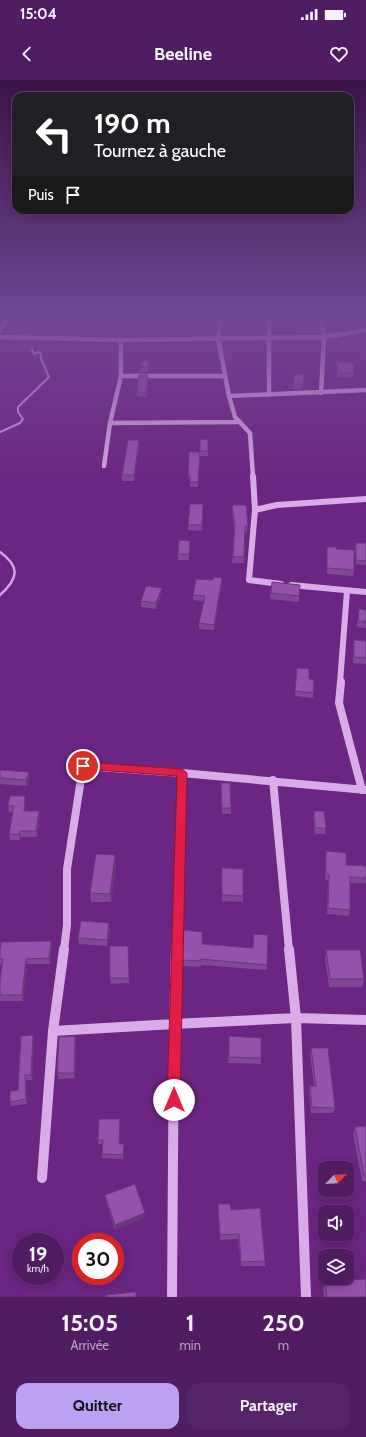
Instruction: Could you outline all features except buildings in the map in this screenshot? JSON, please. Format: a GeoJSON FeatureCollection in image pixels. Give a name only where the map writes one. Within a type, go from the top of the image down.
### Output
{"type":"FeatureCollection","features":[{"type":"Feature","properties":{"kind":"street"},"geometry":{"type":"LineString","coordinates":[[104,466],[110,423],[121,376],[224,376],[229,396],[230,412],[237,422],[250,433],[256,510],[249,580],[366,592]]}},
{"type":"Feature","properties":{"kind":"street"},"geometry":{"type":"LineString","coordinates":[[269,376],[269,395]]}},
{"type":"Feature","properties":{"kind":"street"},"geometry":{"type":"LineString","coordinates":[[321,393],[322,376]]}},
{"type":"Feature","properties":{"kind":"street"},"geometry":{"type":"LineString","coordinates":[[229,396],[366,390]]}},
{"type":"Feature","properties":{"kind":"street"},"geometry":{"type":"LineString","coordinates":[[110,423],[237,422]]}},
{"type":"Feature","properties":{"kind":"street"},"geometry":{"type":"LineString","coordinates":[[256,510],[277,505],[366,499]]}},
{"type":"Feature","properties":{"kind":"street"},"geometry":{"type":"LineString","coordinates":[[42,1178],[53,1032],[67,925],[67,869],[83,766],[273,780],[364,790],[339,703],[347,591]]}},
{"type":"Feature","properties":{"kind":"street"},"geometry":{"type":"LineString","coordinates":[[172,1297],[174,1024],[182,773]]}},
{"type":"Feature","properties":{"kind":"street"},"geometry":{"type":"LineString","coordinates":[[273,780],[296,1018],[306,1297]]}},
{"type":"Feature","properties":{"kind":"street"},"geometry":{"type":"LineString","coordinates":[[53,1032],[296,1018],[366,1020]]}},
{"type":"Feature","properties":{"kind":"waterway"},"geometry":{"type":"LineString","coordinates":[[0,432],[20,423],[23,419],[18,412],[18,407],[49,377],[48,376]]}},
{"type":"Feature","properties":{"kind":"waterway"},"geometry":{"type":"LineString","coordinates":[[0,552],[7,557],[14,568],[15,573],[11,584],[0,595]]}},
{"type":"Feature","properties":{"kind":"route"},"geometry":{"type":"LineString","coordinates":[[83,766],[182,773],[174,1024],[174,1100]]}}]}
